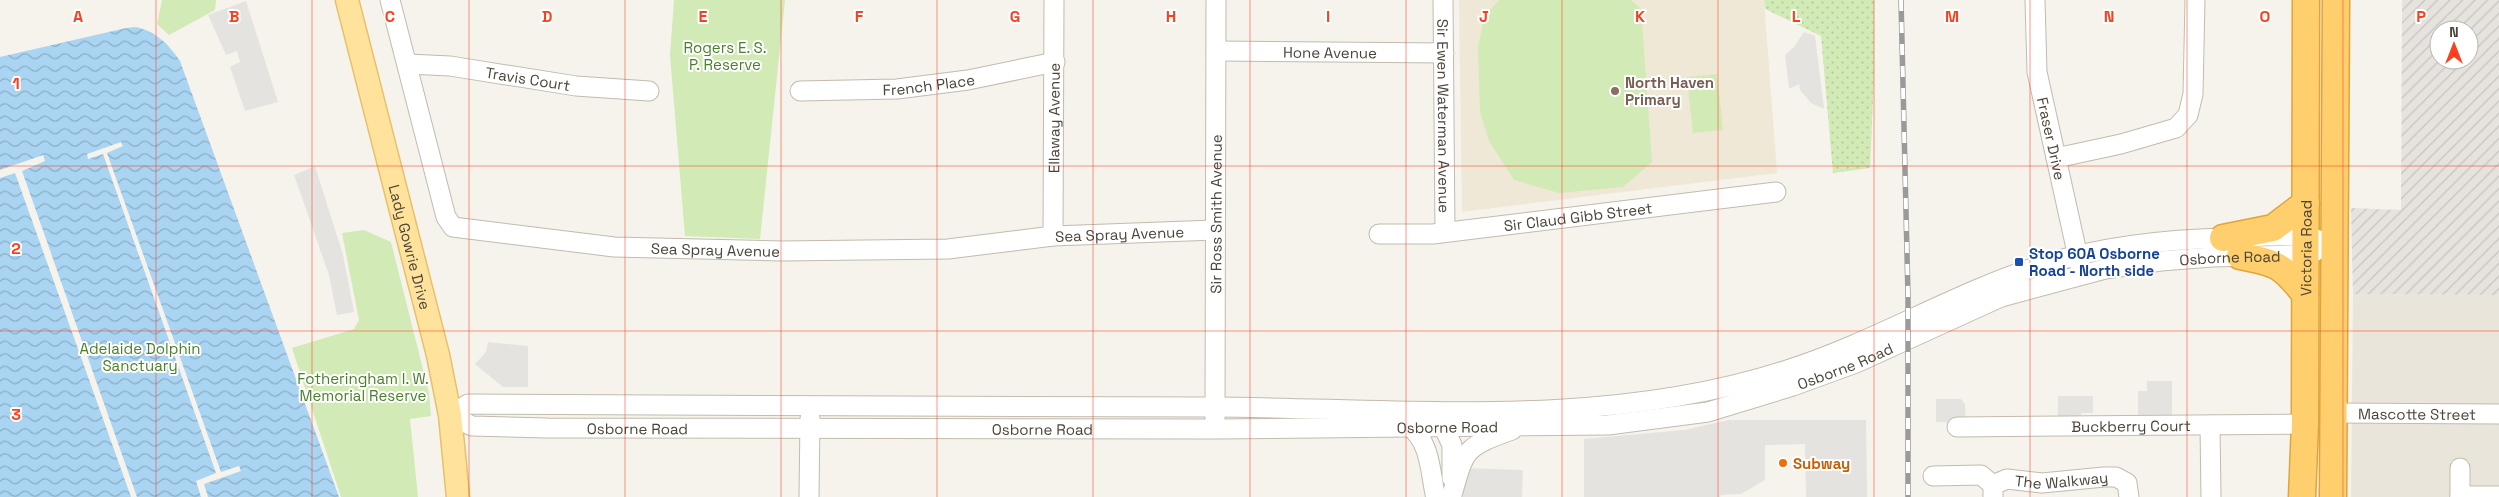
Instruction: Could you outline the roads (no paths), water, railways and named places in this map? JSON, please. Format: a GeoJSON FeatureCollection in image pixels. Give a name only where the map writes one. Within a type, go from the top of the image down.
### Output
{"type":"FeatureCollection","features":[{"type":"Feature","properties":{"kind":"highway","name":"Victoria Road"},"geometry":{"type":"LineString","coordinates":[[2302,497],[2305,424],[2306,0]]}},
{"type":"Feature","properties":{"kind":"highway","name":"Victoria Road"},"geometry":{"type":"LineString","coordinates":[[2333,497],[2336,0]]}},
{"type":"Feature","properties":{"kind":"highway"},"geometry":{"type":"LineString","coordinates":[[2232,247],[2273,228],[2306,203]]}},
{"type":"Feature","properties":{"kind":"highway"},"geometry":{"type":"LineString","coordinates":[[2232,247],[2280,267],[2287,272],[2305,294]]}},
{"type":"Feature","properties":{"kind":"main road","name":"Lady Gowrie Drive"},"geometry":{"type":"LineString","coordinates":[[347,0],[438,355],[450,415],[458,497]]}},
{"type":"Feature","properties":{"kind":"street","name":"Sea Spray Avenue"},"geometry":{"type":"LineString","coordinates":[[390,0],[446,217],[453,227],[614,247],[782,251],[948,249],[1053,236],[1215,230]]}},
{"type":"Feature","properties":{"kind":"street","name":"Ellaway Avenue"},"geometry":{"type":"LineString","coordinates":[[1053,236],[1054,0]]}},
{"type":"Feature","properties":{"kind":"street","name":"Sir Ross Smith Avenue"},"geometry":{"type":"LineString","coordinates":[[1215,429],[1216,0]]}},
{"type":"Feature","properties":{"kind":"street","name":"Sir Ewen Waterman Avenue"},"geometry":{"type":"LineString","coordinates":[[1443,0],[1445,232]]}},
{"type":"Feature","properties":{"kind":"street","name":"Fraser Drive"},"geometry":{"type":"LineString","coordinates":[[2035,0],[2037,72],[2082,274]]}},
{"type":"Feature","properties":{"kind":"street"},"geometry":{"type":"LineString","coordinates":[[2056,158],[2121,144],[2176,128],[2188,115],[2193,94],[2195,0]]}},
{"type":"Feature","properties":{"kind":"street","name":"Hone Avenue"},"geometry":{"type":"LineString","coordinates":[[1216,51],[1444,53]]}},
{"type":"Feature","properties":{"kind":"street","name":"French Place"},"geometry":{"type":"LineString","coordinates":[[800,91],[897,89],[968,80],[1055,62]]}},
{"type":"Feature","properties":{"kind":"street","name":"Travis Court"},"geometry":{"type":"LineString","coordinates":[[408,64],[450,66],[576,86],[649,91]]}},
{"type":"Feature","properties":{"kind":"street","name":"Sir Claud Gibb Street"},"geometry":{"type":"LineString","coordinates":[[1379,234],[1445,232],[1776,192]]}},
{"type":"Feature","properties":{"kind":"street","name":"Osborne Road"},"geometry":{"type":"LineString","coordinates":[[450,415],[472,426],[810,429],[1215,429],[1412,418],[1471,410],[1624,406],[1688,397],[1788,370],[1850,347],[1993,284],[2040,266],[2077,255],[2162,240],[2232,247],[2334,245]]}},
{"type":"Feature","properties":{"kind":"street","name":"Osborne Road"},"geometry":{"type":"LineString","coordinates":[[1444,426],[1608,425],[1708,412],[1793,386],[1856,363],[2001,297],[2082,274],[2232,247]]}},
{"type":"Feature","properties":{"kind":"street"},"geometry":{"type":"LineString","coordinates":[[1688,397],[1708,412],[1727,388]]}},
{"type":"Feature","properties":{"kind":"street","name":"Osborne Road"},"geometry":{"type":"LineString","coordinates":[[450,415],[468,404],[1216,407],[1412,418]]}},
{"type":"Feature","properties":{"kind":"street"},"geometry":{"type":"LineString","coordinates":[[810,406],[810,497]]}},
{"type":"Feature","properties":{"kind":"street"},"geometry":{"type":"LineString","coordinates":[[1443,496],[1436,445],[1444,426],[1471,410]]}},
{"type":"Feature","properties":{"kind":"street","name":"Mascotte Street"},"geometry":{"type":"LineString","coordinates":[[2334,413],[2499,414]]}},
{"type":"Feature","properties":{"kind":"street"},"geometry":{"type":"LineString","coordinates":[[1412,418],[1444,426]]}},
{"type":"Feature","properties":{"kind":"street"},"geometry":{"type":"LineString","coordinates":[[1412,418],[1423,441],[1443,496]]}},
{"type":"Feature","properties":{"kind":"street","name":"Buckberry Court"},"geometry":{"type":"LineString","coordinates":[[1957,427],[2305,424]]}},
{"type":"Feature","properties":{"kind":"street"},"geometry":{"type":"LineString","coordinates":[[2210,425],[2211,497]]}},
{"type":"Feature","properties":{"kind":"street"},"geometry":{"type":"LineString","coordinates":[[1443,496],[1467,453],[1481,441],[1525,426]]}},
{"type":"Feature","properties":{"kind":"street"},"geometry":{"type":"LineString","coordinates":[[2460,468],[2460,497],[2499,496]]}},
{"type":"Feature","properties":{"kind":"street"},"geometry":{"type":"LineString","coordinates":[[1933,476],[1982,475],[1993,491]]}},
{"type":"Feature","properties":{"kind":"street","name":"The Walkway"},"geometry":{"type":"LineString","coordinates":[[1993,491],[2007,480],[2042,483],[2116,477],[2127,483],[2129,497]]}},
{"type":"Feature","properties":{"kind":"water","name":"Adelaide Dolphin Sanctuary"},"geometry":{"type":"Polygon","coordinates":[[[136,27],[156,35],[171,49],[180,61],[339,497],[0,497],[0,57],[136,27]]]}},
{"type":"Feature","properties":{"kind":"railway"},"geometry":{"type":"LineString","coordinates":[[1901,0],[1908,296],[1908,497]]}},
{"type":"Feature","properties":{"kind":"place","name":"North Haven Primary"},"geometry":{"type":"Point","coordinates":[1615,91]}},
{"type":"Feature","properties":{"kind":"place","name":"Stop 60A Osborne Road - North side"},"geometry":{"type":"Point","coordinates":[2019,262]}},
{"type":"Feature","properties":{"kind":"place","name":"Subway"},"geometry":{"type":"Point","coordinates":[1783,463]}},
{"type":"Feature","properties":{"kind":"park label","name":"Rogers E. S. P. Reserve"},"geometry":{"type":"Point","coordinates":[725,56]}},
{"type":"Feature","properties":{"kind":"park label","name":"Fotheringham I. W. Memorial Reserve"},"geometry":{"type":"Point","coordinates":[363,386]}}]}
